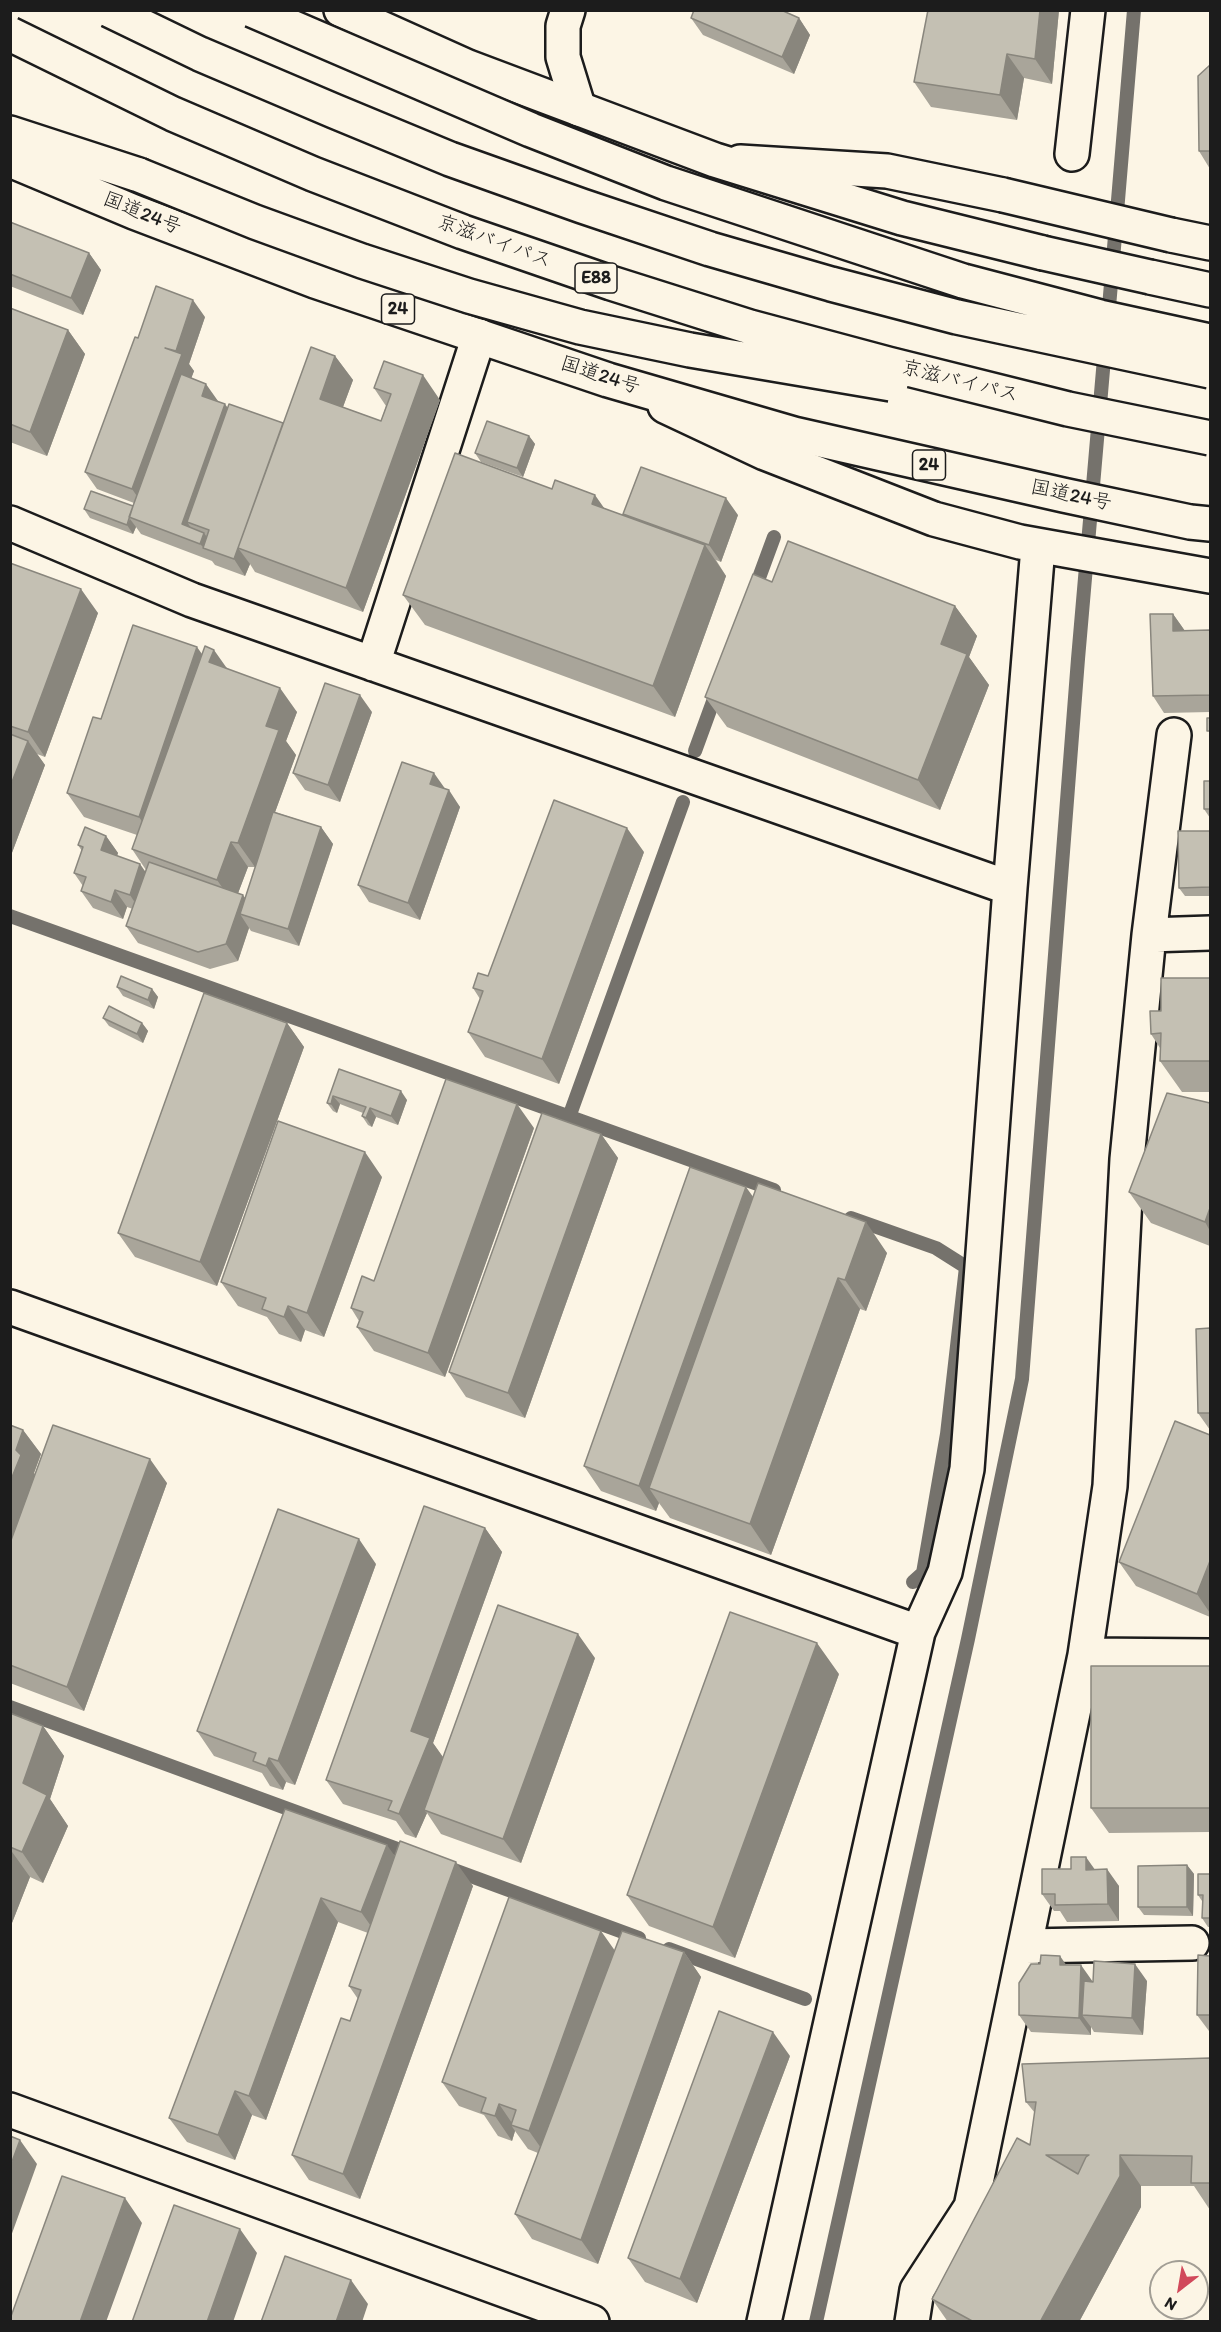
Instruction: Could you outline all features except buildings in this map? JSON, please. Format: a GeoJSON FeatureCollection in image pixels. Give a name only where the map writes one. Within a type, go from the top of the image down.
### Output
{"type":"FeatureCollection","features":[{"type":"Feature","properties":{"kind":"main road"},"geometry":{"type":"LineString","coordinates":[[109,10],[200,54],[450,159],[582,207],[831,284],[957,317],[1210,371]]}},
{"type":"Feature","properties":{"kind":"main road"},"geometry":{"type":"LineString","coordinates":[[252,10],[531,130],[666,183],[963,282],[1100,317],[1210,341]]}},
{"type":"Feature","properties":{"kind":"main road"},"geometry":{"type":"LineString","coordinates":[[341,10],[468,67],[715,160],[902,218],[1043,253],[1210,290]]}},
{"type":"Feature","properties":{"kind":"main road"},"geometry":{"type":"LineString","coordinates":[[568,10],[563,26],[563,57],[579,109]]}},
{"type":"Feature","properties":{"kind":"main road"},"geometry":{"type":"LineString","coordinates":[[1072,154],[1088,10]]}},
{"type":"Feature","properties":{"kind":"main road","name":"京滋バイパス"},"geometry":{"type":"LineString","coordinates":[[10,34],[173,114],[314,174],[463,232],[611,283],[750,327],[1068,409],[1210,438]]}},
{"type":"Feature","properties":{"kind":"main road"},"geometry":{"type":"LineString","coordinates":[[10,133],[139,175],[255,222],[362,261],[469,296],[580,327],[690,350],[872,381],[1068,409]]}},
{"type":"Feature","properties":{"kind":"main road","name":"国道24号"},"geometry":{"type":"LineString","coordinates":[[10,160],[134,212],[315,281],[608,380],[794,434],[1063,495],[1190,522],[1210,524]]}},
{"type":"Feature","properties":{"kind":"main road"},"geometry":{"type":"LineString","coordinates":[[715,160],[887,171],[1003,195],[1171,236],[1210,243]]}},
{"type":"Feature","properties":{"kind":"main road"},"geometry":{"type":"LineString","coordinates":[[373,664],[479,336]]}},
{"type":"Feature","properties":{"kind":"main road"},"geometry":{"type":"LineString","coordinates":[[608,380],[765,453],[934,519],[1020,542],[1048,554],[1116,561],[1210,576]]}},
{"type":"Feature","properties":{"kind":"main road"},"geometry":{"type":"LineString","coordinates":[[10,523],[192,600],[1010,888]]}},
{"type":"Feature","properties":{"kind":"main road"},"geometry":{"type":"LineString","coordinates":[[764,2322],[918,1632],[945,1572],[967,1469],[1010,888],[1048,554]]}},
{"type":"Feature","properties":{"kind":"main road"},"geometry":{"type":"LineString","coordinates":[[912,2322],[917,2290],[970,2207],[1085,1655],[1110,1486],[1127,1159],[1149,935],[1174,735]]}},
{"type":"Feature","properties":{"kind":"main road"},"geometry":{"type":"LineString","coordinates":[[1149,935],[1210,933]]}},
{"type":"Feature","properties":{"kind":"main road"},"geometry":{"type":"LineString","coordinates":[[10,1307],[918,1632]]}},
{"type":"Feature","properties":{"kind":"main road"},"geometry":{"type":"LineString","coordinates":[[1085,1655],[1210,1656]]}},
{"type":"Feature","properties":{"kind":"main road"},"geometry":{"type":"LineString","coordinates":[[1026,1946],[1192,1943]]}},
{"type":"Feature","properties":{"kind":"main road"},"geometry":{"type":"LineString","coordinates":[[10,2110],[592,2322]]}},
{"type":"Feature","properties":{"kind":"waterway"},"geometry":{"type":"LineString","coordinates":[[1108,319],[1134,10]]}},
{"type":"Feature","properties":{"kind":"waterway"},"geometry":{"type":"LineString","coordinates":[[816,2322],[968,1639],[1022,1379],[1078,659],[1105,347]]}},
{"type":"Feature","properties":{"kind":"waterway"},"geometry":{"type":"LineString","coordinates":[[753,594],[774,537]]}},
{"type":"Feature","properties":{"kind":"waterway"},"geometry":{"type":"LineString","coordinates":[[695,751],[718,688]]}},
{"type":"Feature","properties":{"kind":"waterway"},"geometry":{"type":"LineString","coordinates":[[569,1117],[683,802]]}},
{"type":"Feature","properties":{"kind":"waterway"},"geometry":{"type":"LineString","coordinates":[[10,916],[774,1190]]}},
{"type":"Feature","properties":{"kind":"waterway"},"geometry":{"type":"LineString","coordinates":[[851,1218],[936,1248],[966,1267],[947,1434],[923,1573],[913,1582]]}},
{"type":"Feature","properties":{"kind":"waterway"},"geometry":{"type":"LineString","coordinates":[[10,1707],[414,1855]]}},
{"type":"Feature","properties":{"kind":"waterway"},"geometry":{"type":"LineString","coordinates":[[446,1867],[639,1938]]}},
{"type":"Feature","properties":{"kind":"waterway"},"geometry":{"type":"LineString","coordinates":[[669,1949],[805,1999]]}}]}
